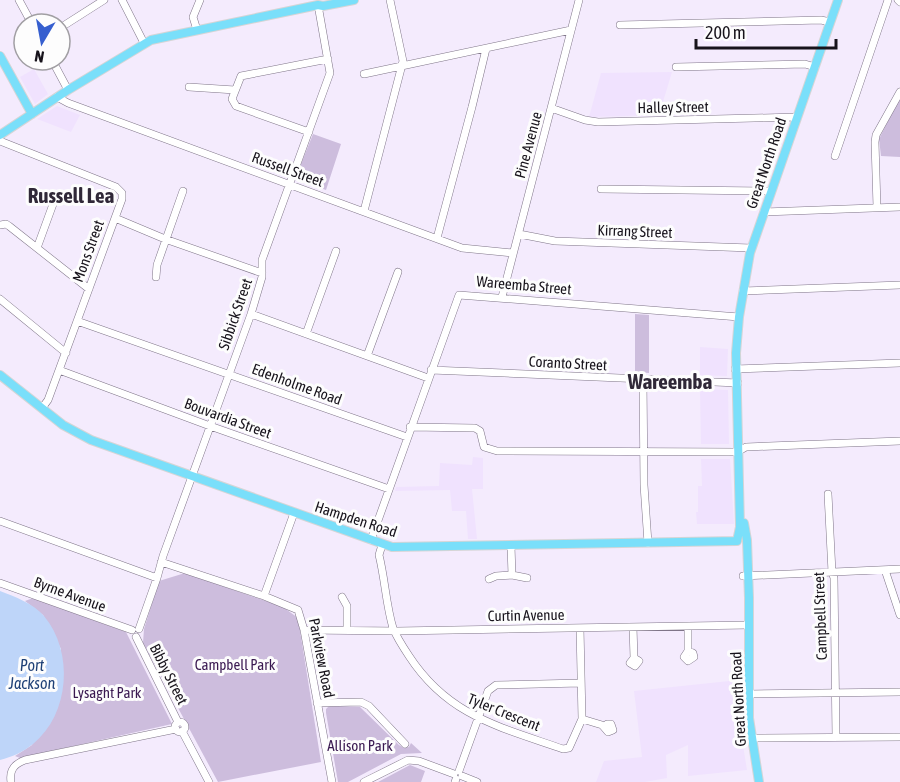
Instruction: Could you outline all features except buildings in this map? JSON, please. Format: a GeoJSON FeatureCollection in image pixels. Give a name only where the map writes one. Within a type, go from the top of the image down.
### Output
{"type":"FeatureCollection","features":[{"type":"Feature","properties":{"kind":"main road"},"geometry":{"type":"LineString","coordinates":[[318,5],[331,0]]}},
{"type":"Feature","properties":{"kind":"main road"},"geometry":{"type":"LineString","coordinates":[[0,135],[144,43],[160,37],[318,5],[354,0]]}},
{"type":"Feature","properties":{"kind":"main road","name":"Great North Road"},"geometry":{"type":"LineString","coordinates":[[759,782],[748,694],[748,625],[742,540],[737,383],[739,317],[751,248],[838,0]]}},
{"type":"Feature","properties":{"kind":"main road"},"geometry":{"type":"LineString","coordinates":[[0,56],[32,114]]}},
{"type":"Feature","properties":{"kind":"main road","name":"Hampden Road"},"geometry":{"type":"LineString","coordinates":[[1,378],[70,430],[91,440],[382,545],[392,547],[512,546],[742,540]]}},
{"type":"Feature","properties":{"kind":"street"},"geometry":{"type":"LineString","coordinates":[[72,20],[104,0]]}},
{"type":"Feature","properties":{"kind":"street"},"geometry":{"type":"LineString","coordinates":[[122,0],[144,43]]}},
{"type":"Feature","properties":{"kind":"street"},"geometry":{"type":"LineString","coordinates":[[197,30],[193,17],[200,0]]}},
{"type":"Feature","properties":{"kind":"street"},"geometry":{"type":"LineString","coordinates":[[364,211],[403,66],[402,51],[390,0]]}},
{"type":"Feature","properties":{"kind":"street","name":"Pine Avenue"},"geometry":{"type":"LineString","coordinates":[[502,297],[579,0]]}},
{"type":"Feature","properties":{"kind":"street"},"geometry":{"type":"LineString","coordinates":[[835,156],[888,0]]}},
{"type":"Feature","properties":{"kind":"street","name":"Sibbick Street"},"geometry":{"type":"LineString","coordinates":[[136,632],[158,578],[192,476],[251,314],[261,281],[261,260],[330,73],[318,5]]}},
{"type":"Feature","properties":{"kind":"street"},"geometry":{"type":"LineString","coordinates":[[620,25],[821,20],[830,22]]}},
{"type":"Feature","properties":{"kind":"street"},"geometry":{"type":"LineString","coordinates":[[364,74],[571,30]]}},
{"type":"Feature","properties":{"kind":"street"},"geometry":{"type":"LineString","coordinates":[[437,238],[486,49]]}},
{"type":"Feature","properties":{"kind":"street"},"geometry":{"type":"LineString","coordinates":[[309,132],[236,105],[232,99],[242,76],[328,60]]}},
{"type":"Feature","properties":{"kind":"street"},"geometry":{"type":"LineString","coordinates":[[676,68],[805,64],[815,67]]}},
{"type":"Feature","properties":{"kind":"street"},"geometry":{"type":"LineString","coordinates":[[58,72],[68,90]]}},
{"type":"Feature","properties":{"kind":"street"},"geometry":{"type":"LineString","coordinates":[[189,87],[235,90]]}},
{"type":"Feature","properties":{"kind":"street"},"geometry":{"type":"LineString","coordinates":[[877,207],[876,135],[900,92]]}},
{"type":"Feature","properties":{"kind":"street","name":"Russell Street"},"geometry":{"type":"LineString","coordinates":[[57,97],[68,103],[468,249],[513,253]]}},
{"type":"Feature","properties":{"kind":"street","name":"Halley Street"},"geometry":{"type":"LineString","coordinates":[[551,108],[598,122],[797,117]]}},
{"type":"Feature","properties":{"kind":"street","name":"Mons Street"},"geometry":{"type":"LineString","coordinates":[[0,141],[116,187],[120,190],[122,197],[66,353],[48,400],[42,408]]}},
{"type":"Feature","properties":{"kind":"street"},"geometry":{"type":"LineString","coordinates":[[601,189],[771,191]]}},
{"type":"Feature","properties":{"kind":"street"},"geometry":{"type":"LineString","coordinates":[[156,277],[165,239],[183,191]]}},
{"type":"Feature","properties":{"kind":"street"},"geometry":{"type":"LineString","coordinates":[[37,248],[56,196]]}},
{"type":"Feature","properties":{"kind":"street"},"geometry":{"type":"LineString","coordinates":[[764,212],[900,207]]}},
{"type":"Feature","properties":{"kind":"street"},"geometry":{"type":"LineString","coordinates":[[115,218],[165,239],[262,273]]}},
{"type":"Feature","properties":{"kind":"street"},"geometry":{"type":"LineString","coordinates":[[0,225],[9,226],[89,289]]}},
{"type":"Feature","properties":{"kind":"street","name":"Kirrang Street"},"geometry":{"type":"LineString","coordinates":[[519,234],[555,241],[751,248]]}},
{"type":"Feature","properties":{"kind":"street"},"geometry":{"type":"LineString","coordinates":[[306,334],[336,251]]}},
{"type":"Feature","properties":{"kind":"street"},"geometry":{"type":"LineString","coordinates":[[367,356],[398,272]]}},
{"type":"Feature","properties":{"kind":"street"},"geometry":{"type":"LineString","coordinates":[[743,291],[900,285]]}},
{"type":"Feature","properties":{"kind":"street","name":"Wareemba Street"},"geometry":{"type":"LineString","coordinates":[[371,540],[459,295],[739,317]]}},
{"type":"Feature","properties":{"kind":"street"},"geometry":{"type":"LineString","coordinates":[[0,299],[66,353]]}},
{"type":"Feature","properties":{"kind":"street"},"geometry":{"type":"LineString","coordinates":[[251,314],[428,378]]}},
{"type":"Feature","properties":{"kind":"street","name":"Edenholme Road"},"geometry":{"type":"LineString","coordinates":[[77,321],[407,438]]}},
{"type":"Feature","properties":{"kind":"street"},"geometry":{"type":"LineString","coordinates":[[737,369],[900,363]]}},
{"type":"Feature","properties":{"kind":"street","name":"Bouvardia Street"},"geometry":{"type":"LineString","coordinates":[[59,370],[389,489]]}},
{"type":"Feature","properties":{"kind":"street","name":"Coranto Street"},"geometry":{"type":"LineString","coordinates":[[431,370],[737,383]]}},
{"type":"Feature","properties":{"kind":"street"},"geometry":{"type":"LineString","coordinates":[[643,380],[648,543]]}},
{"type":"Feature","properties":{"kind":"street"},"geometry":{"type":"LineString","coordinates":[[410,427],[477,429],[481,434],[484,447],[493,451],[739,450],[900,441]]}},
{"type":"Feature","properties":{"kind":"street","name":"Campbell Street"},"geometry":{"type":"LineString","coordinates":[[828,494],[834,578],[836,737]]}},
{"type":"Feature","properties":{"kind":"street"},"geometry":{"type":"LineString","coordinates":[[264,596],[294,513]]}},
{"type":"Feature","properties":{"kind":"street"},"geometry":{"type":"LineString","coordinates":[[0,520],[158,578]]}},
{"type":"Feature","properties":{"kind":"street","name":"Tyler Crescent"},"geometry":{"type":"LineString","coordinates":[[382,545],[379,555],[394,631],[419,671],[457,707],[563,749],[569,748],[582,718],[580,628]]}},
{"type":"Feature","properties":{"kind":"street"},"geometry":{"type":"LineString","coordinates":[[512,546],[512,575]]}},
{"type":"Feature","properties":{"kind":"street","name":"Parkview Road"},"geometry":{"type":"LineString","coordinates":[[162,562],[264,596],[298,610],[304,630],[332,782]]}},
{"type":"Feature","properties":{"kind":"street"},"geometry":{"type":"LineString","coordinates":[[746,575],[900,569]]}},
{"type":"Feature","properties":{"kind":"street"},"geometry":{"type":"LineString","coordinates":[[885,570],[900,615]]}},
{"type":"Feature","properties":{"kind":"street"},"geometry":{"type":"LineString","coordinates":[[489,579],[512,575],[527,578]]}},
{"type":"Feature","properties":{"kind":"street","name":"Byrne Avenue"},"geometry":{"type":"LineString","coordinates":[[0,583],[136,632]]}},
{"type":"Feature","properties":{"kind":"street"},"geometry":{"type":"LineString","coordinates":[[342,597],[347,606],[347,630]]}},
{"type":"Feature","properties":{"kind":"street","name":"Curtin Avenue"},"geometry":{"type":"LineString","coordinates":[[304,630],[394,631],[748,625]]}},
{"type":"Feature","properties":{"kind":"street"},"geometry":{"type":"LineString","coordinates":[[688,626],[688,651]]}},
{"type":"Feature","properties":{"kind":"street"},"geometry":{"type":"LineString","coordinates":[[633,627],[634,658]]}},
{"type":"Feature","properties":{"kind":"street","name":"Bibby Street"},"geometry":{"type":"LineString","coordinates":[[136,632],[179,727],[209,782]]}},
{"type":"Feature","properties":{"kind":"street"},"geometry":{"type":"LineString","coordinates":[[457,777],[488,691],[496,685],[581,683]]}},
{"type":"Feature","properties":{"kind":"street"},"geometry":{"type":"LineString","coordinates":[[748,694],[900,692]]}},
{"type":"Feature","properties":{"kind":"street"},"geometry":{"type":"LineString","coordinates":[[317,702],[361,702],[369,706],[405,744]]}},
{"type":"Feature","properties":{"kind":"street"},"geometry":{"type":"LineString","coordinates":[[582,718],[605,727]]}},
{"type":"Feature","properties":{"kind":"street"},"geometry":{"type":"LineString","coordinates":[[10,782],[13,767],[25,760],[179,727]]}},
{"type":"Feature","properties":{"kind":"street"},"geometry":{"type":"LineString","coordinates":[[752,738],[900,737]]}},
{"type":"Feature","properties":{"kind":"street"},"geometry":{"type":"LineString","coordinates":[[364,782],[408,760],[419,761],[457,777],[477,782]]}},
{"type":"Feature","properties":{"kind":"shaded area"},"geometry":{"type":"Polygon","coordinates":[[[29,72],[36,72],[48,94],[35,104],[20,77],[29,72]]]}},
{"type":"Feature","properties":{"kind":"shaded area"},"geometry":{"type":"Polygon","coordinates":[[[672,72],[659,115],[589,117],[601,73],[672,72]]]}},
{"type":"Feature","properties":{"kind":"shaded area"},"geometry":{"type":"Polygon","coordinates":[[[57,106],[80,115],[71,132],[37,119],[57,106]]]}},
{"type":"Feature","properties":{"kind":"shaded area"},"geometry":{"type":"Polygon","coordinates":[[[700,347],[728,349],[727,376],[700,375],[700,347]]]}},
{"type":"Feature","properties":{"kind":"shaded area"},"geometry":{"type":"Polygon","coordinates":[[[700,389],[728,390],[729,444],[701,444],[700,389]]]}},
{"type":"Feature","properties":{"kind":"shaded area"},"geometry":{"type":"Polygon","coordinates":[[[473,457],[483,458],[483,489],[472,489],[477,539],[468,539],[466,511],[452,511],[450,490],[395,491],[396,487],[439,486],[440,463],[472,465],[473,457]]]}},
{"type":"Feature","properties":{"kind":"shaded area"},"geometry":{"type":"Polygon","coordinates":[[[701,459],[730,459],[734,524],[697,524],[698,486],[702,486],[701,459]]]}},
{"type":"Feature","properties":{"kind":"shaded area"},"geometry":{"type":"Polygon","coordinates":[[[739,680],[741,733],[747,770],[688,776],[688,745],[666,755],[667,778],[645,782],[596,782],[604,761],[642,757],[634,691],[739,680]]]}},
{"type":"Feature","properties":{"kind":"green space"},"geometry":{"type":"Polygon","coordinates":[[[900,97],[900,157],[881,156],[879,139],[900,97]]]}},
{"type":"Feature","properties":{"kind":"green space"},"geometry":{"type":"Polygon","coordinates":[[[313,134],[341,144],[326,190],[295,179],[313,134]]]}},
{"type":"Feature","properties":{"kind":"green space"},"geometry":{"type":"Polygon","coordinates":[[[635,314],[649,315],[649,373],[635,372],[635,314]]]}},
{"type":"Feature","properties":{"kind":"green space","name":"Campbell Park"},"geometry":{"type":"Polygon","coordinates":[[[185,573],[283,607],[298,618],[321,762],[218,782],[143,643],[144,629],[159,581],[185,573]]]}},
{"type":"Feature","properties":{"kind":"green space","name":"Lysaght Park"},"geometry":{"type":"Polygon","coordinates":[[[33,598],[126,632],[172,724],[20,758],[15,756],[32,745],[61,649],[43,615],[25,601],[33,598]]]}},
{"type":"Feature","properties":{"kind":"green space","name":"Allison Park"},"geometry":{"type":"Polygon","coordinates":[[[329,706],[360,707],[399,745],[404,748],[409,747],[411,743],[422,753],[401,754],[348,782],[338,782],[326,713],[329,706]]]}},
{"type":"Feature","properties":{"kind":"green space"},"geometry":{"type":"Polygon","coordinates":[[[410,765],[425,771],[421,782],[378,782],[410,765]]]}},
{"type":"Feature","properties":{"kind":"water","name":"Port Jackson"},"geometry":{"type":"Polygon","coordinates":[[[0,591],[29,604],[44,616],[54,631],[60,647],[64,682],[55,716],[45,731],[33,744],[13,756],[0,760],[0,591]]]}},
{"type":"Feature","properties":{"kind":"district","name":"Russell Lea"},"geometry":{"type":"Point","coordinates":[71,195]}},
{"type":"Feature","properties":{"kind":"district","name":"Wareemba"},"geometry":{"type":"Point","coordinates":[670,381]}}]}
